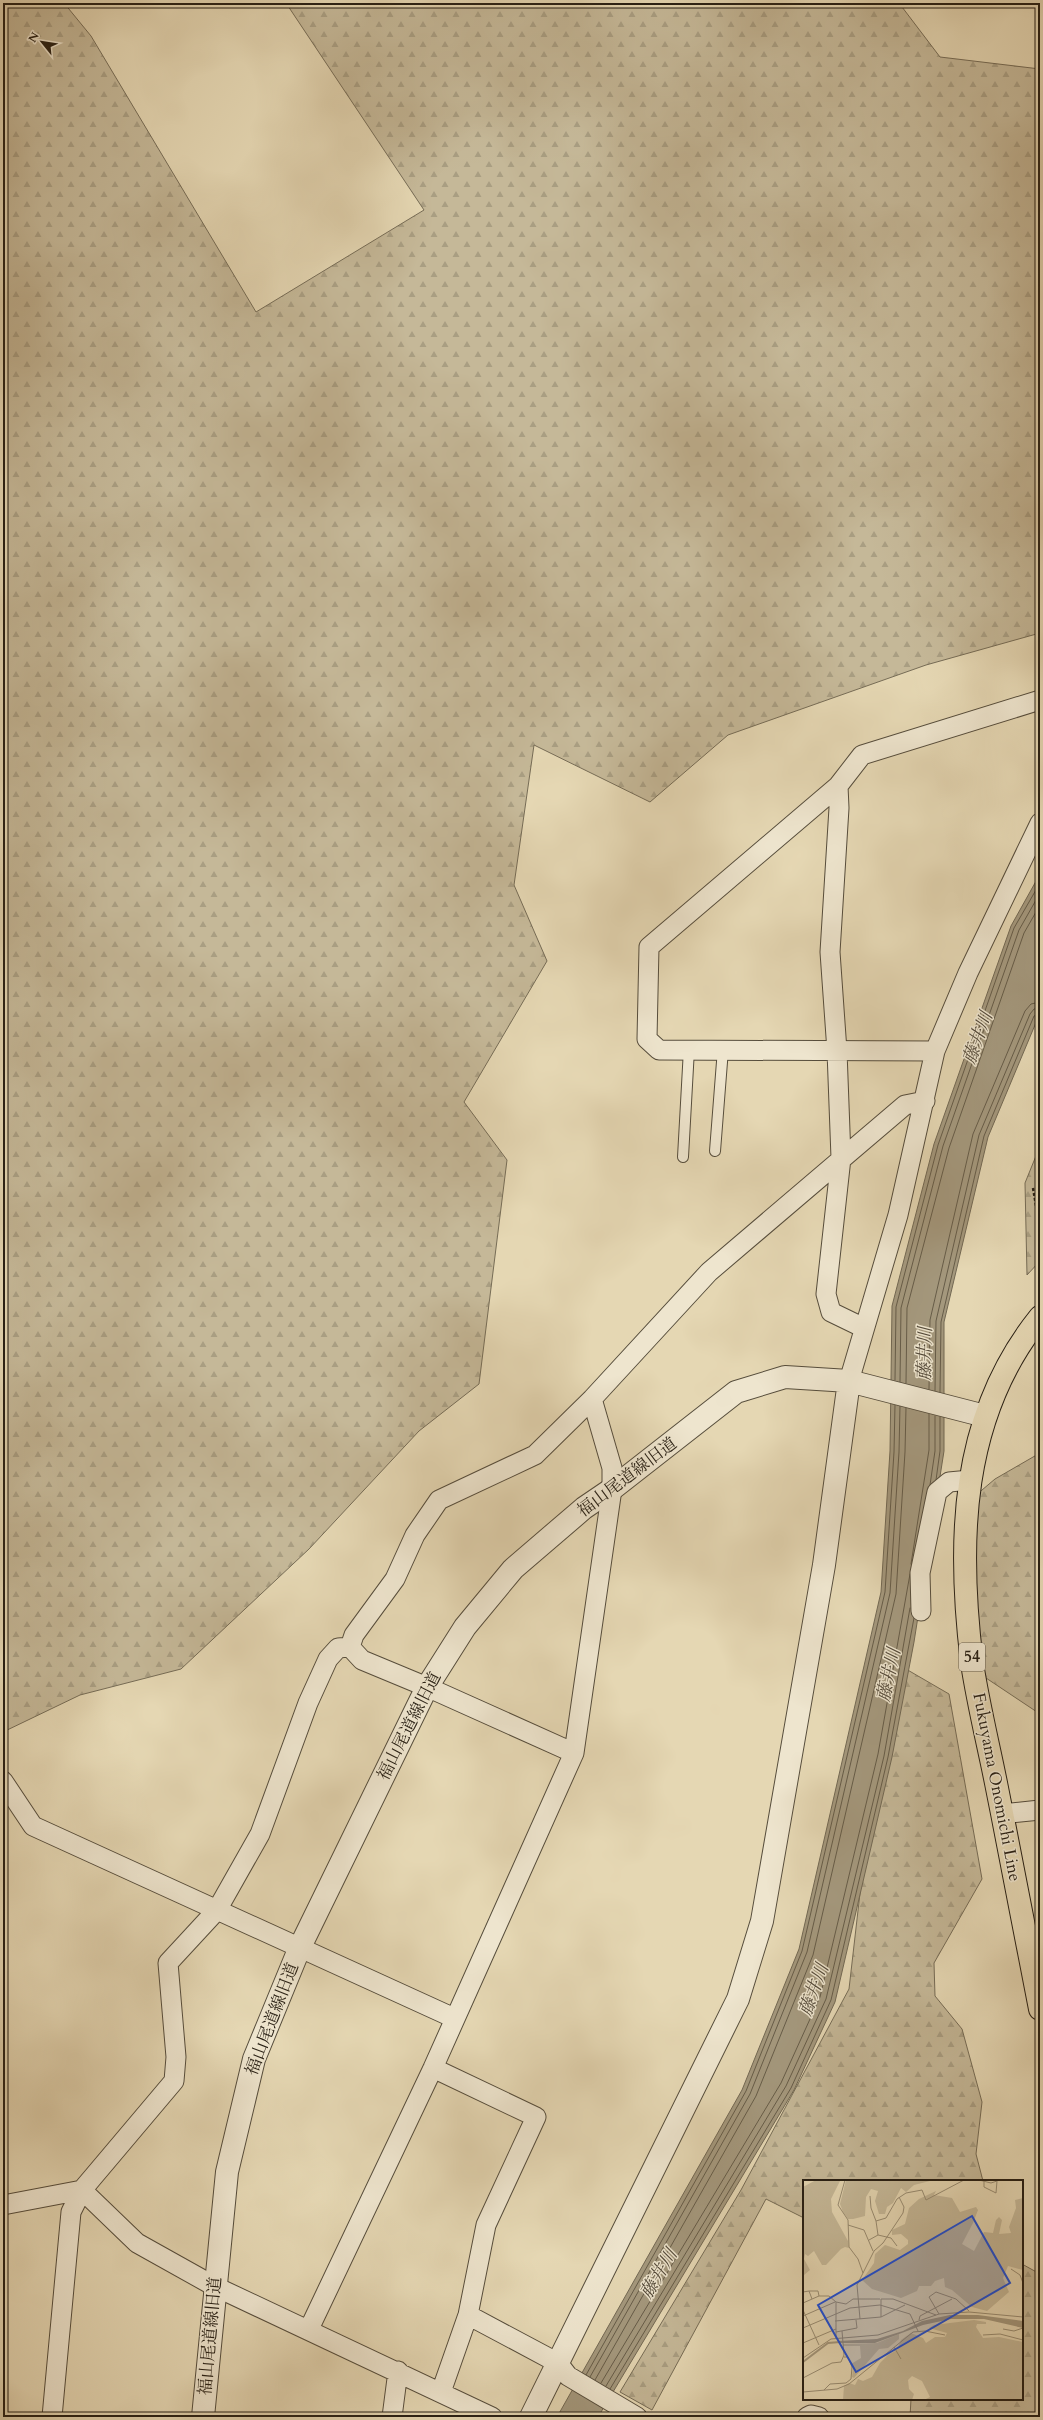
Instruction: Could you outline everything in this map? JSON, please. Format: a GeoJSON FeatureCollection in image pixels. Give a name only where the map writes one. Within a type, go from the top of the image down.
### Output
{"type":"FeatureCollection","features":[{"type":"Feature","properties":{"kind":"main road","name":"Fukuyama Onomichi Line"},"geometry":{"type":"LineString","coordinates":[[1040,1316],[1002,1375],[985,1416],[970,1480],[964,1564],[972,1664],[1040,2009]]}},
{"type":"Feature","properties":{"kind":"street"},"geometry":{"type":"LineString","coordinates":[[935,1051],[723,1049],[659,1050],[648,1039],[649,947],[838,786],[862,755],[1040,700]]}},
{"type":"Feature","properties":{"kind":"street"},"geometry":{"type":"LineString","coordinates":[[838,786],[839,808],[830,952],[837,1051],[841,1158],[826,1294],[831,1312],[864,1328]]}},
{"type":"Feature","properties":{"kind":"street"},"geometry":{"type":"LineString","coordinates":[[532,2417],[563,2370],[738,1999],[762,1921],[824,1565],[849,1381],[898,1215],[925,1101],[935,1051],[968,973],[1040,823]]}},
{"type":"Feature","properties":{"kind":"street"},"geometry":{"type":"LineString","coordinates":[[350,1647],[354,1635],[395,1579],[415,1535],[439,1500],[535,1455],[592,1399],[709,1272],[905,1105],[925,1101]]}},
{"type":"Feature","properties":{"kind":"street","name":"福山尾道線旧道"},"geometry":{"type":"LineString","coordinates":[[203,2417],[214,2286],[227,2172],[254,2059],[300,1947],[427,1687],[465,1627],[513,1569],[584,1508],[612,1489],[736,1392],[785,1377],[849,1381],[985,1416]]}},
{"type":"Feature","properties":{"kind":"street"},"geometry":{"type":"LineString","coordinates":[[309,2329],[433,2068],[454,2018],[574,1753],[612,1489],[612,1468],[592,1399]]}},
{"type":"Feature","properties":{"kind":"street"},"geometry":{"type":"LineString","coordinates":[[921,1611],[920,1573],[937,1492],[949,1482],[970,1480]]}},
{"type":"Feature","properties":{"kind":"street"},"geometry":{"type":"LineString","coordinates":[[350,1647],[362,1660],[427,1687],[574,1753]]}},
{"type":"Feature","properties":{"kind":"street"},"geometry":{"type":"LineString","coordinates":[[52,2417],[71,2212],[82,2190],[174,2081],[176,2057],[168,1963],[217,1910],[260,1834],[308,1703],[328,1659],[338,1648],[350,1647]]}},
{"type":"Feature","properties":{"kind":"street"},"geometry":{"type":"LineString","coordinates":[[3,1781],[33,1826],[454,2018]]}},
{"type":"Feature","properties":{"kind":"street"},"geometry":{"type":"LineString","coordinates":[[1002,1814],[1040,1810]]}},
{"type":"Feature","properties":{"kind":"street"},"geometry":{"type":"LineString","coordinates":[[433,2068],[536,2117],[486,2225],[468,2315],[441,2392]]}},
{"type":"Feature","properties":{"kind":"street"},"geometry":{"type":"LineString","coordinates":[[3,2204],[82,2190]]}},
{"type":"Feature","properties":{"kind":"street"},"geometry":{"type":"LineString","coordinates":[[82,2190],[137,2244],[214,2286],[309,2329],[492,2417]]}},
{"type":"Feature","properties":{"kind":"street"},"geometry":{"type":"LineString","coordinates":[[468,2315],[563,2370],[629,2413]]}},
{"type":"Feature","properties":{"kind":"street"},"geometry":{"type":"LineString","coordinates":[[392,2417],[398,2371]]}},
{"type":"Feature","properties":{"kind":"street"},"geometry":{"type":"LineString","coordinates":[[807,2417],[812,2415],[819,2417]]}},
{"type":"Feature","properties":{"kind":"lane"},"geometry":{"type":"LineString","coordinates":[[683,1157],[689,1049]]}},
{"type":"Feature","properties":{"kind":"lane"},"geometry":{"type":"LineString","coordinates":[[714,1151],[723,1049]]}},
{"type":"Feature","properties":{"kind":"path"},"geometry":{"type":"LineString","coordinates":[[1033,1188],[1040,1230]]}},
{"type":"Feature","properties":{"kind":"green space"},"geometry":{"type":"Polygon","coordinates":[[[3,3],[64,3],[91,36],[256,312],[424,210],[286,3],[899,3],[940,57],[1040,69],[1040,633],[926,665],[728,735],[650,802],[534,745],[514,885],[547,961],[464,1102],[507,1160],[479,1384],[419,1431],[309,1549],[181,1669],[80,1695],[3,1732],[3,3]]]}},
{"type":"Feature","properties":{"kind":"green space"},"geometry":{"type":"Polygon","coordinates":[[[1040,1146],[1040,1261],[1027,1275],[1025,1183],[1040,1146]]]}},
{"type":"Feature","properties":{"kind":"green space"},"geometry":{"type":"Polygon","coordinates":[[[1040,1453],[1040,1714],[983,1676],[970,1641],[956,1512],[995,1479],[1040,1453]]]}},
{"type":"Feature","properties":{"kind":"green space"},"geometry":{"type":"Polygon","coordinates":[[[887,1658],[949,1694],[982,1879],[934,1963],[935,1996],[962,2029],[982,2102],[976,2154],[983,2180],[803,2180],[803,2218],[766,2199],[652,2410],[620,2392],[741,2190],[849,1989],[887,1658]]]}},
{"type":"Feature","properties":{"kind":"green space"},"geometry":{"type":"Polygon","coordinates":[[[1023,2265],[1040,2274],[1040,2417],[910,2417],[911,2400],[1023,2400],[1023,2265]]]}},
{"type":"Feature","properties":{"kind":"water","name":"藤井川"},"geometry":{"type":"Polygon","coordinates":[[[1040,874],[1040,1013],[988,1137],[944,1322],[944,1451],[914,1642],[892,1757],[835,2002],[794,2090],[598,2417],[557,2417],[742,2090],[799,1949],[881,1592],[890,1451],[892,1306],[934,1144],[1011,926],[1040,874]]]}}]}
